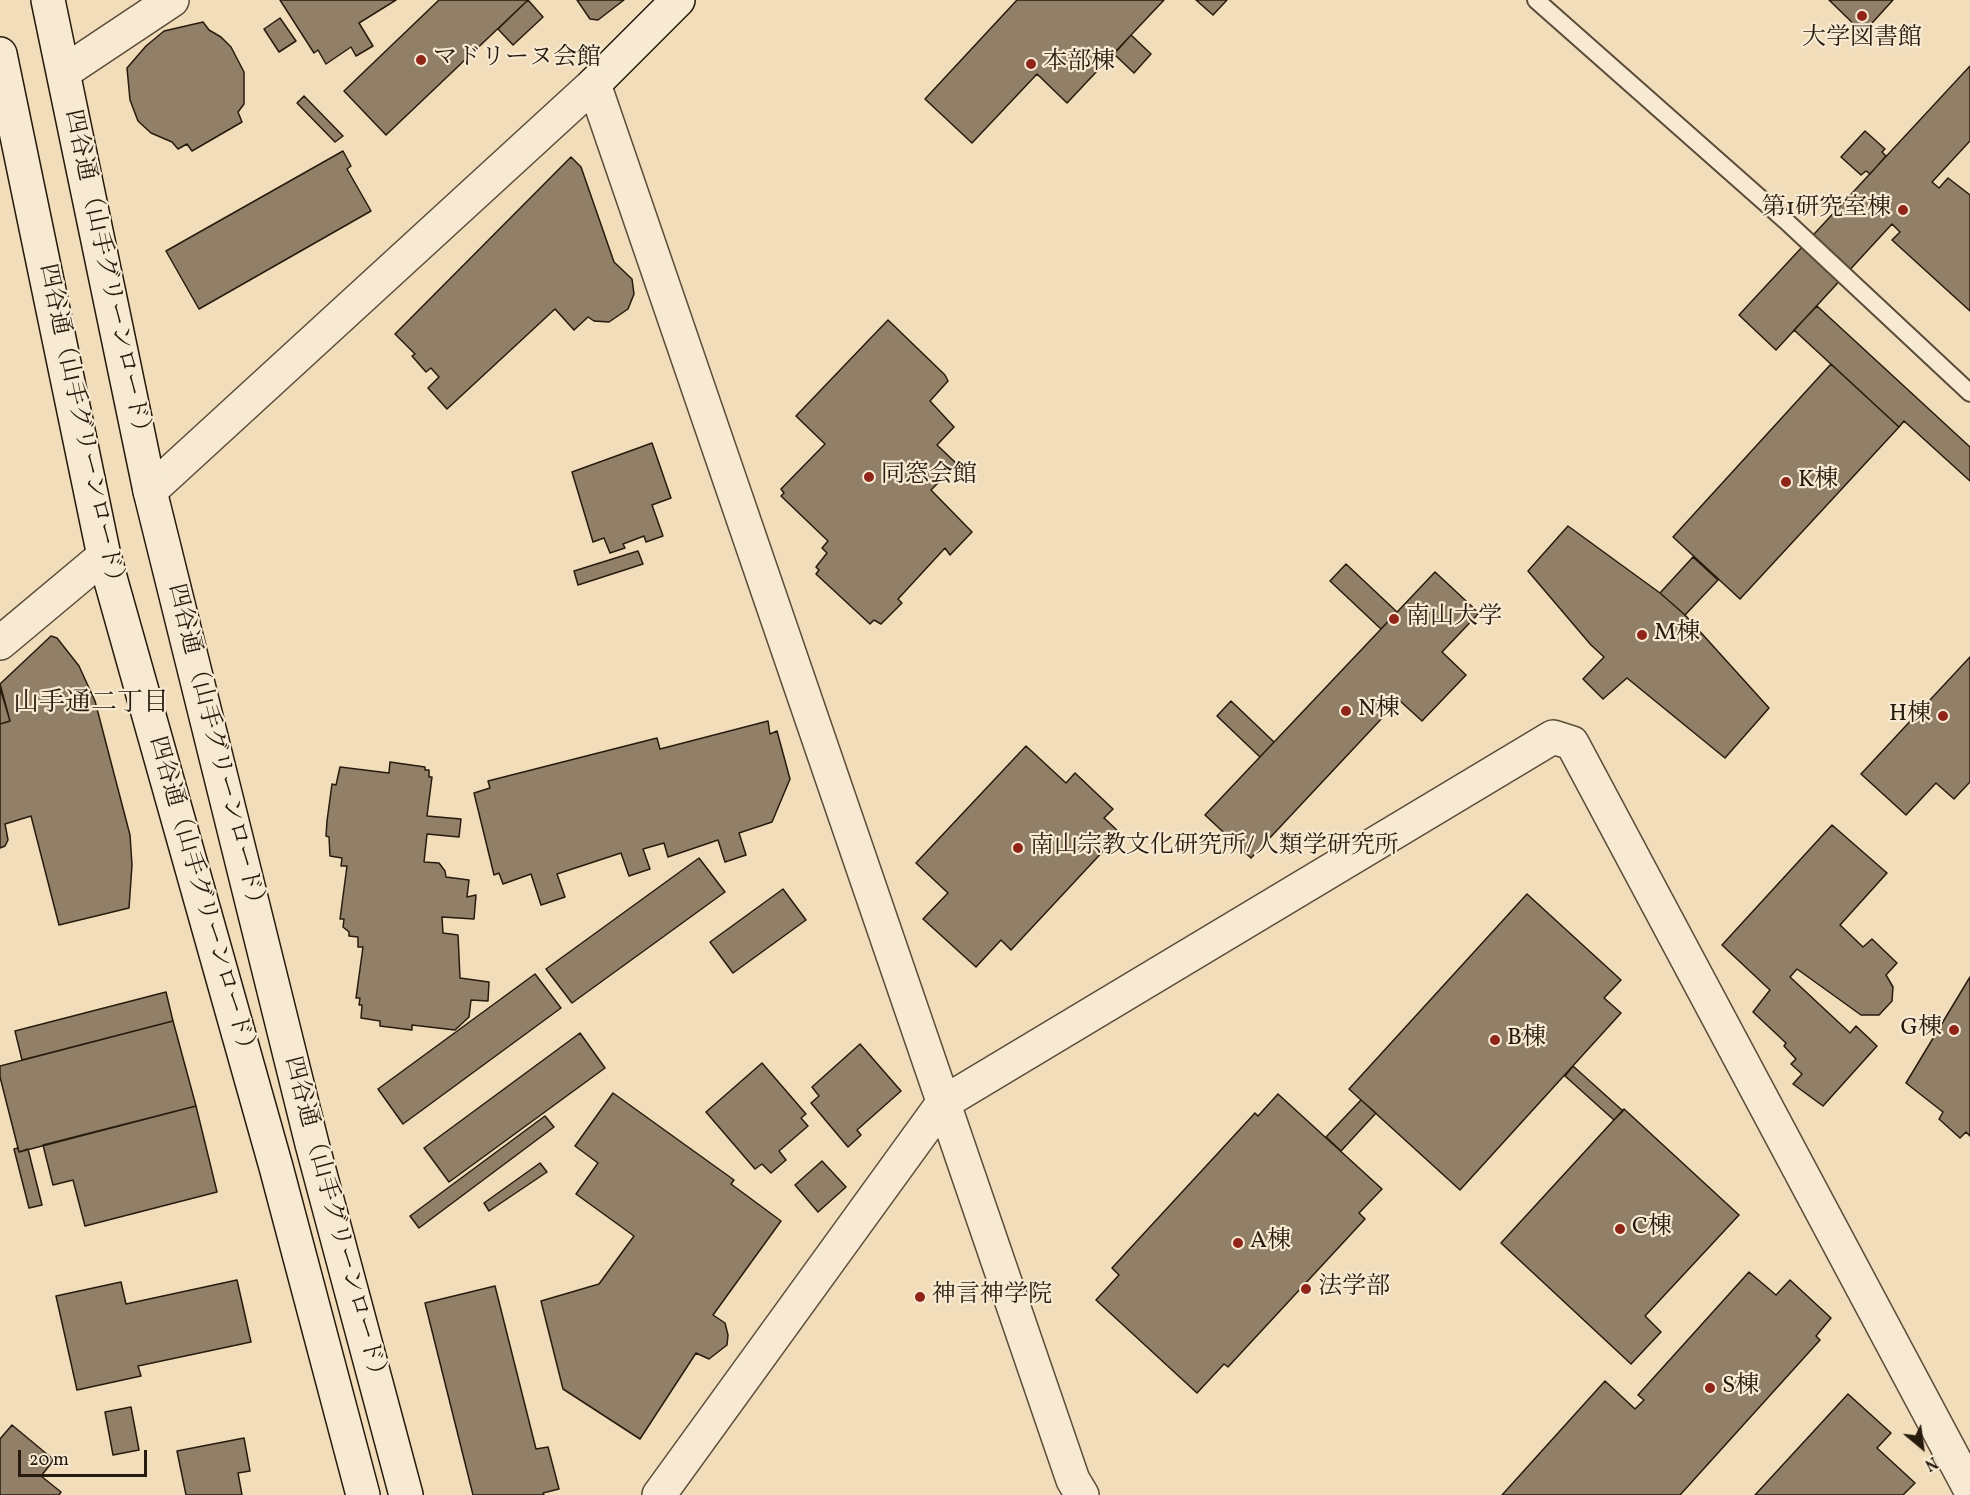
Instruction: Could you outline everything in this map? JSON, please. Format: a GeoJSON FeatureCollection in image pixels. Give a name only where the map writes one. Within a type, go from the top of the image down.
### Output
{"type":"FeatureCollection","features":[{"type":"Feature","properties":{"kind":"street","name":"四谷通 （山手グリーンロード）"},"geometry":{"type":"LineString","coordinates":[[48,0],[150,491],[312,1144],[406,1495]]}},
{"type":"Feature","properties":{"kind":"street"},"geometry":{"type":"LineString","coordinates":[[64,72],[172,0]]}},
{"type":"Feature","properties":{"kind":"street"},"geometry":{"type":"LineString","coordinates":[[150,491],[594,84],[678,0]]}},
{"type":"Feature","properties":{"kind":"street","name":"四谷通（山手グリーンロード）"},"geometry":{"type":"LineString","coordinates":[[0,54],[104,556],[273,1155],[363,1495]]}},
{"type":"Feature","properties":{"kind":"street"},"geometry":{"type":"LineString","coordinates":[[594,84],[1073,1480],[1082,1495]]}},
{"type":"Feature","properties":{"kind":"street"},"geometry":{"type":"LineString","coordinates":[[0,643],[104,556]]}},
{"type":"Feature","properties":{"kind":"street"},"geometry":{"type":"LineString","coordinates":[[659,1495],[943,1103],[1553,737],[1572,743],[1970,1489]]}},
{"type":"Feature","properties":{"kind":"lane"},"geometry":{"type":"LineString","coordinates":[[1536,0],[1786,221],[1970,393]]}},
{"type":"Feature","properties":{"kind":"building"},"geometry":{"type":"Polygon","coordinates":[[[280,0],[396,0],[359,23],[373,46],[356,56],[351,47],[326,64],[318,50],[314,53],[280,0]]]}},
{"type":"Feature","properties":{"kind":"building","name":"マドリーヌ会館"},"geometry":{"type":"Polygon","coordinates":[[[439,0],[528,0],[386,135],[344,91],[439,0]]]}},
{"type":"Feature","properties":{"kind":"building"},"geometry":{"type":"Polygon","coordinates":[[[528,0],[543,17],[513,45],[498,29],[528,0]]]}},
{"type":"Feature","properties":{"kind":"building"},"geometry":{"type":"Polygon","coordinates":[[[577,0],[624,0],[598,20],[590,19],[577,0]]]}},
{"type":"Feature","properties":{"kind":"building","name":"本部棟"},"geometry":{"type":"Polygon","coordinates":[[[1017,0],[1164,0],[1067,103],[1037,74],[972,143],[925,99],[1017,0]]]}},
{"type":"Feature","properties":{"kind":"building"},"geometry":{"type":"Polygon","coordinates":[[[1196,0],[1227,0],[1213,15],[1196,0]]]}},
{"type":"Feature","properties":{"kind":"building","name":"大学図書館"},"geometry":{"type":"Polygon","coordinates":[[[1829,0],[1893,0],[1863,33],[1829,0]]]}},
{"type":"Feature","properties":{"kind":"building"},"geometry":{"type":"Polygon","coordinates":[[[280,18],[296,41],[279,52],[264,29],[280,18]]]}},
{"type":"Feature","properties":{"kind":"building"},"geometry":{"type":"Polygon","coordinates":[[[203,22],[209,30],[231,47],[244,72],[244,104],[238,112],[242,122],[192,151],[187,144],[178,149],[172,142],[151,133],[138,121],[130,100],[127,68],[146,46],[164,31],[203,22]]]}},
{"type":"Feature","properties":{"kind":"building"},"geometry":{"type":"Polygon","coordinates":[[[1131,35],[1151,54],[1134,73],[1114,54],[1131,35]]]}},
{"type":"Feature","properties":{"kind":"building","name":"第1研究室棟"},"geometry":{"type":"Polygon","coordinates":[[[1970,66],[1970,141],[1932,182],[1939,188],[1948,178],[1970,195],[1970,311],[1892,240],[1900,232],[1892,224],[1776,350],[1739,315],[1970,66]]]}},
{"type":"Feature","properties":{"kind":"building"},"geometry":{"type":"Polygon","coordinates":[[[304,96],[343,136],[335,142],[297,103],[304,96]]]}},
{"type":"Feature","properties":{"kind":"building"},"geometry":{"type":"Polygon","coordinates":[[[1865,131],[1885,149],[1882,152],[1886,156],[1870,174],[1866,171],[1861,175],[1841,157],[1865,131]]]}},
{"type":"Feature","properties":{"kind":"building"},"geometry":{"type":"Polygon","coordinates":[[[343,151],[351,166],[347,169],[371,211],[199,309],[166,251],[343,151]]]}},
{"type":"Feature","properties":{"kind":"building"},"geometry":{"type":"Polygon","coordinates":[[[571,157],[581,167],[614,262],[632,279],[634,294],[628,309],[609,322],[594,321],[588,317],[574,330],[555,309],[447,409],[428,388],[439,377],[431,368],[426,372],[412,356],[415,354],[395,334],[571,157]]]}},
{"type":"Feature","properties":{"kind":"building"},"geometry":{"type":"Polygon","coordinates":[[[1817,306],[1970,447],[1970,481],[1904,421],[1899,427],[1794,330],[1817,306]]]}},
{"type":"Feature","properties":{"kind":"building","name":"同窓会館"},"geometry":{"type":"Polygon","coordinates":[[[888,320],[945,375],[948,381],[930,401],[954,427],[937,445],[957,464],[931,490],[972,532],[950,555],[945,548],[898,599],[902,603],[881,624],[874,620],[870,624],[816,574],[819,570],[816,567],[827,553],[822,548],[828,541],[781,496],[784,493],[781,489],[825,444],[796,416],[888,320]]]}},
{"type":"Feature","properties":{"kind":"building","name":"K棟"},"geometry":{"type":"Polygon","coordinates":[[[1831,364],[1899,427],[1740,599],[1673,537],[1831,364]]]}},
{"type":"Feature","properties":{"kind":"building"},"geometry":{"type":"Polygon","coordinates":[[[652,443],[671,498],[652,505],[663,536],[646,542],[644,536],[623,544],[625,548],[610,553],[604,538],[593,542],[572,472],[652,443]]]}},
{"type":"Feature","properties":{"kind":"building","name":"M棟"},"geometry":{"type":"Polygon","coordinates":[[[1568,526],[1660,593],[1685,615],[1769,708],[1725,758],[1627,678],[1603,699],[1583,679],[1604,657],[1528,571],[1568,526]]]}},
{"type":"Feature","properties":{"kind":"building"},"geometry":{"type":"Polygon","coordinates":[[[638,551],[643,564],[578,585],[574,571],[638,551]]]}},
{"type":"Feature","properties":{"kind":"building"},"geometry":{"type":"Polygon","coordinates":[[[1693,557],[1718,580],[1685,615],[1660,593],[1693,557]]]}},
{"type":"Feature","properties":{"kind":"building"},"geometry":{"type":"Polygon","coordinates":[[[1346,564],[1397,612],[1381,629],[1330,581],[1346,564]]]}},
{"type":"Feature","properties":{"kind":"building","name":"N棟"},"geometry":{"type":"Polygon","coordinates":[[[1435,572],[1479,613],[1442,652],[1466,675],[1422,721],[1399,700],[1251,858],[1205,815],[1435,572]]]}},
{"type":"Feature","properties":{"kind":"building"},"geometry":{"type":"Polygon","coordinates":[[[51,636],[57,638],[79,666],[95,701],[130,835],[132,865],[129,908],[59,925],[31,816],[5,824],[8,840],[5,846],[0,848],[0,724],[10,721],[0,684],[51,636]]]}},
{"type":"Feature","properties":{"kind":"building","name":"H棟"},"geometry":{"type":"Polygon","coordinates":[[[1970,657],[1970,782],[1954,799],[1936,783],[1906,815],[1861,774],[1970,657]]]}},
{"type":"Feature","properties":{"kind":"building"},"geometry":{"type":"Polygon","coordinates":[[[0,688],[10,721],[0,724],[0,688]]]}},
{"type":"Feature","properties":{"kind":"building"},"geometry":{"type":"Polygon","coordinates":[[[1231,701],[1274,742],[1260,757],[1217,716],[1231,701]]]}},
{"type":"Feature","properties":{"kind":"building"},"geometry":{"type":"Polygon","coordinates":[[[768,721],[770,734],[777,731],[790,779],[772,822],[739,833],[746,855],[725,862],[718,840],[668,857],[664,843],[643,849],[650,869],[629,876],[621,853],[557,874],[565,897],[541,905],[531,874],[503,884],[499,873],[494,875],[474,793],[490,788],[488,781],[657,738],[660,749],[768,721]]]}},
{"type":"Feature","properties":{"kind":"building","name":"南山宗教文化研究所/人類学研究所"},"geometry":{"type":"Polygon","coordinates":[[[1026,746],[1066,783],[1075,773],[1113,809],[1104,818],[1120,833],[1011,950],[1001,940],[976,967],[923,919],[948,893],[916,863],[1026,746]]]}},
{"type":"Feature","properties":{"kind":"building"},"geometry":{"type":"Polygon","coordinates":[[[390,762],[425,767],[425,770],[429,770],[429,777],[432,777],[427,816],[461,819],[459,837],[427,834],[424,862],[439,863],[446,877],[469,880],[467,897],[476,895],[474,919],[442,917],[443,933],[458,935],[460,978],[489,982],[488,1001],[471,1000],[469,1017],[455,1030],[412,1025],[412,1030],[380,1026],[380,1021],[361,1018],[362,1005],[359,1005],[360,998],[356,998],[363,947],[358,947],[358,937],[349,936],[349,932],[343,927],[344,919],[340,919],[347,866],[341,866],[342,858],[330,856],[329,837],[326,836],[332,784],[336,785],[340,767],[389,773],[390,762]]]}},
{"type":"Feature","properties":{"kind":"building"},"geometry":{"type":"Polygon","coordinates":[[[1832,825],[1887,873],[1840,925],[1863,947],[1872,939],[1897,963],[1886,975],[1893,987],[1892,1001],[1879,1015],[1861,1015],[1797,969],[1790,977],[1850,1033],[1856,1026],[1877,1046],[1823,1106],[1793,1084],[1802,1074],[1791,1064],[1796,1059],[1784,1046],[1786,1043],[1753,1012],[1770,990],[1722,945],[1832,825]]]}},
{"type":"Feature","properties":{"kind":"building"},"geometry":{"type":"Polygon","coordinates":[[[699,858],[725,892],[572,1003],[546,969],[699,858]]]}},
{"type":"Feature","properties":{"kind":"building"},"geometry":{"type":"Polygon","coordinates":[[[783,889],[806,920],[733,973],[710,942],[783,889]]]}},
{"type":"Feature","properties":{"kind":"building","name":"B棟"},"geometry":{"type":"Polygon","coordinates":[[[1527,894],[1621,980],[1604,998],[1621,1013],[1460,1190],[1349,1089],[1527,894]]]}},
{"type":"Feature","properties":{"kind":"building"},"geometry":{"type":"Polygon","coordinates":[[[535,974],[561,1008],[403,1124],[378,1089],[535,974]]]}},
{"type":"Feature","properties":{"kind":"building","name":"G棟"},"geometry":{"type":"Polygon","coordinates":[[[1970,977],[1970,1136],[1966,1132],[1960,1138],[1939,1119],[1943,1112],[1906,1083],[1970,977]]]}},
{"type":"Feature","properties":{"kind":"building"},"geometry":{"type":"Polygon","coordinates":[[[166,992],[173,1021],[22,1060],[15,1031],[166,992]]]}},
{"type":"Feature","properties":{"kind":"building"},"geometry":{"type":"Polygon","coordinates":[[[173,1021],[196,1106],[19,1152],[0,1077],[0,1066],[173,1021]]]}},
{"type":"Feature","properties":{"kind":"building"},"geometry":{"type":"Polygon","coordinates":[[[580,1033],[605,1068],[449,1182],[424,1148],[580,1033]]]}},
{"type":"Feature","properties":{"kind":"building"},"geometry":{"type":"Polygon","coordinates":[[[860,1044],[901,1091],[857,1130],[861,1135],[848,1147],[811,1103],[819,1096],[812,1087],[860,1044]]]}},
{"type":"Feature","properties":{"kind":"building"},"geometry":{"type":"Polygon","coordinates":[[[762,1063],[806,1114],[801,1118],[808,1126],[779,1151],[786,1160],[771,1173],[762,1164],[755,1169],[706,1112],[762,1063]]]}},
{"type":"Feature","properties":{"kind":"building"},"geometry":{"type":"Polygon","coordinates":[[[1573,1066],[1623,1111],[1614,1120],[1565,1076],[1573,1066]]]}},
{"type":"Feature","properties":{"kind":"building"},"geometry":{"type":"Polygon","coordinates":[[[613,1093],[734,1180],[731,1184],[781,1221],[713,1315],[725,1323],[728,1335],[727,1345],[709,1359],[696,1353],[640,1439],[563,1389],[541,1301],[599,1284],[634,1236],[576,1194],[598,1163],[575,1146],[613,1093]]]}},
{"type":"Feature","properties":{"kind":"building","name":"A棟"},"geometry":{"type":"Polygon","coordinates":[[[1278,1094],[1382,1189],[1359,1213],[1365,1219],[1228,1367],[1224,1364],[1197,1393],[1096,1300],[1119,1275],[1112,1268],[1255,1113],[1258,1116],[1278,1094]]]}},
{"type":"Feature","properties":{"kind":"building"},"geometry":{"type":"Polygon","coordinates":[[[1361,1100],[1376,1113],[1341,1151],[1326,1137],[1361,1100]]]}},
{"type":"Feature","properties":{"kind":"building"},"geometry":{"type":"Polygon","coordinates":[[[196,1106],[217,1192],[85,1226],[73,1180],[53,1185],[43,1145],[196,1106]]]}},
{"type":"Feature","properties":{"kind":"building","name":"C棟"},"geometry":{"type":"Polygon","coordinates":[[[1624,1109],[1739,1215],[1645,1316],[1661,1332],[1631,1364],[1501,1243],[1624,1109]]]}},
{"type":"Feature","properties":{"kind":"building"},"geometry":{"type":"Polygon","coordinates":[[[545,1116],[554,1127],[419,1228],[410,1216],[545,1116]]]}},
{"type":"Feature","properties":{"kind":"building"},"geometry":{"type":"Polygon","coordinates":[[[18,1148],[19,1152],[28,1149],[42,1205],[29,1208],[14,1149],[18,1148]]]}},
{"type":"Feature","properties":{"kind":"building"},"geometry":{"type":"Polygon","coordinates":[[[822,1161],[846,1187],[818,1212],[795,1185],[822,1161]]]}},
{"type":"Feature","properties":{"kind":"building"},"geometry":{"type":"Polygon","coordinates":[[[540,1163],[547,1172],[489,1211],[484,1203],[540,1163]]]}},
{"type":"Feature","properties":{"kind":"building","name":"S棟"},"geometry":{"type":"Polygon","coordinates":[[[1749,1272],[1776,1295],[1790,1280],[1831,1318],[1816,1336],[1820,1340],[1680,1495],[1502,1495],[1605,1381],[1635,1409],[1644,1400],[1638,1395],[1749,1272]]]}},
{"type":"Feature","properties":{"kind":"building"},"geometry":{"type":"Polygon","coordinates":[[[237,1280],[251,1342],[138,1366],[141,1376],[77,1390],[56,1296],[121,1282],[126,1304],[237,1280]]]}},
{"type":"Feature","properties":{"kind":"building"},"geometry":{"type":"Polygon","coordinates":[[[495,1286],[536,1449],[548,1447],[559,1489],[543,1493],[544,1495],[473,1495],[425,1303],[495,1286]]]}},
{"type":"Feature","properties":{"kind":"building","name":"S棟"},"geometry":{"type":"Polygon","coordinates":[[[1848,1394],[1891,1433],[1877,1448],[1915,1483],[1903,1495],[1755,1495],[1848,1394]]]}},
{"type":"Feature","properties":{"kind":"building"},"geometry":{"type":"Polygon","coordinates":[[[131,1407],[139,1450],[113,1455],[105,1412],[131,1407]]]}},
{"type":"Feature","properties":{"kind":"building"},"geometry":{"type":"Polygon","coordinates":[[[12,1425],[54,1460],[41,1476],[61,1492],[59,1495],[0,1495],[0,1439],[12,1425]]]}},
{"type":"Feature","properties":{"kind":"building"},"geometry":{"type":"Polygon","coordinates":[[[244,1438],[250,1471],[238,1473],[242,1495],[186,1495],[177,1451],[244,1438]]]}},
{"type":"Feature","properties":{"kind":"place","name":"大学図書館"},"geometry":{"type":"Point","coordinates":[1862,16]}},
{"type":"Feature","properties":{"kind":"place","name":"マドリーヌ会館"},"geometry":{"type":"Point","coordinates":[421,60]}},
{"type":"Feature","properties":{"kind":"place","name":"本部棟"},"geometry":{"type":"Point","coordinates":[1031,64]}},
{"type":"Feature","properties":{"kind":"place","name":"第1研究室棟"},"geometry":{"type":"Point","coordinates":[1903,210]}},
{"type":"Feature","properties":{"kind":"place","name":"同窓会館"},"geometry":{"type":"Point","coordinates":[869,477]}},
{"type":"Feature","properties":{"kind":"place","name":"K棟"},"geometry":{"type":"Point","coordinates":[1786,482]}},
{"type":"Feature","properties":{"kind":"place","name":"南山大学"},"geometry":{"type":"Point","coordinates":[1394,619]}},
{"type":"Feature","properties":{"kind":"place","name":"M棟"},"geometry":{"type":"Point","coordinates":[1642,635]}},
{"type":"Feature","properties":{"kind":"place","name":"N棟"},"geometry":{"type":"Point","coordinates":[1346,711]}},
{"type":"Feature","properties":{"kind":"place","name":"H棟"},"geometry":{"type":"Point","coordinates":[1943,716]}},
{"type":"Feature","properties":{"kind":"place","name":"南山宗教文化研究所/人類学研究所"},"geometry":{"type":"Point","coordinates":[1018,848]}},
{"type":"Feature","properties":{"kind":"place","name":"G棟"},"geometry":{"type":"Point","coordinates":[1954,1030]}},
{"type":"Feature","properties":{"kind":"place","name":"B棟"},"geometry":{"type":"Point","coordinates":[1495,1040]}},
{"type":"Feature","properties":{"kind":"place","name":"C棟"},"geometry":{"type":"Point","coordinates":[1620,1229]}},
{"type":"Feature","properties":{"kind":"place","name":"A棟"},"geometry":{"type":"Point","coordinates":[1238,1243]}},
{"type":"Feature","properties":{"kind":"place","name":"法学部"},"geometry":{"type":"Point","coordinates":[1306,1289]}},
{"type":"Feature","properties":{"kind":"place","name":"神言神学院"},"geometry":{"type":"Point","coordinates":[920,1297]}},
{"type":"Feature","properties":{"kind":"place","name":"S棟"},"geometry":{"type":"Point","coordinates":[1710,1388]}},
{"type":"Feature","properties":{"kind":"district","name":"山手通二丁目"},"geometry":{"type":"Point","coordinates":[91,705]}}]}
